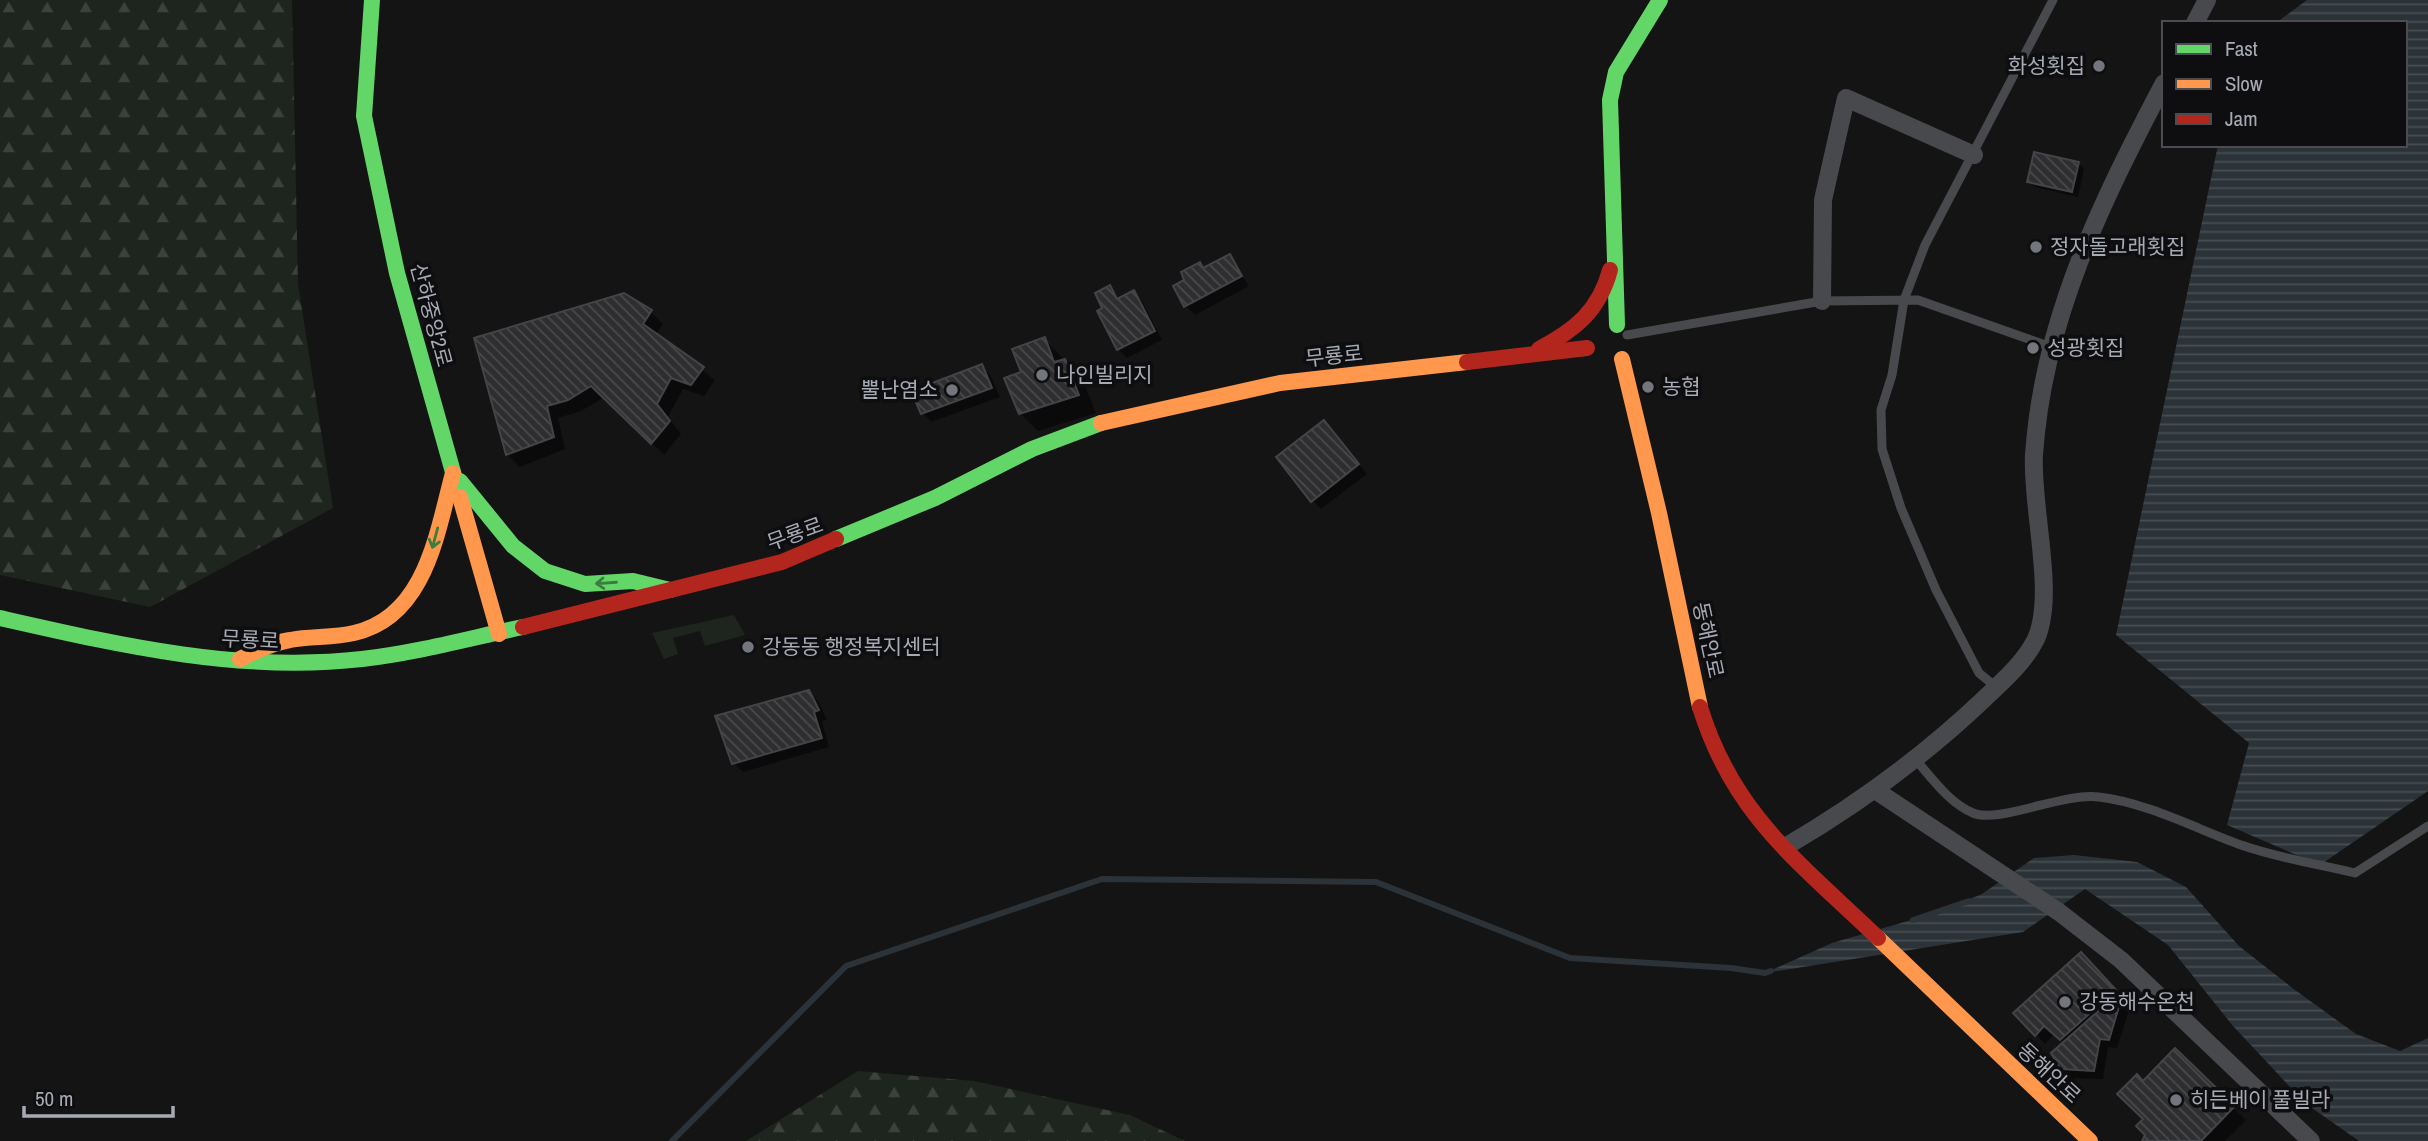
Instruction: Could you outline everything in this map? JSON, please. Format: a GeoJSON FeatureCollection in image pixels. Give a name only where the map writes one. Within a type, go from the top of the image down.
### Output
{"type":"FeatureCollection","features":[{"type":"Feature","properties":{"kind":"main road","name":"산하중앙2로"},"geometry":{"type":"LineString","coordinates":[[372,0],[364,116],[397,273],[499,634]]}},
{"type":"Feature","properties":{"kind":"main road"},"geometry":{"type":"LineString","coordinates":[[1622,330],[1604,323],[1595,327],[1588,335],[1596,358],[1622,359],[1628,348],[1622,330],[1614,249],[1610,100],[1616,72],[1660,0]]}},
{"type":"Feature","properties":{"kind":"main road"},"geometry":{"type":"LineString","coordinates":[[1528,355],[1577,329],[1590,315],[1608,279],[1614,249]]}},
{"type":"Feature","properties":{"kind":"main road","name":"무룡로"},"geometry":{"type":"LineString","coordinates":[[0,618],[125,646],[233,662],[301,663],[363,659],[499,634],[782,562],[935,498],[1032,449],[1108,420],[1280,383],[1476,363],[1528,355],[1596,358]]}},
{"type":"Feature","properties":{"kind":"main road","name":"동해안로"},"geometry":{"type":"LineString","coordinates":[[1622,359],[1657,498],[1696,688],[1716,758],[1727,780],[1751,814],[1829,892],[2091,1141]]}},
{"type":"Feature","properties":{"kind":"main road"},"geometry":{"type":"LineString","coordinates":[[453,472],[506,541],[529,563],[556,578],[586,585],[634,581],[673,591]]}},
{"type":"Feature","properties":{"kind":"main road"},"geometry":{"type":"LineString","coordinates":[[233,662],[279,642],[365,630],[405,603],[428,562],[453,472]]}},
{"type":"Feature","properties":{"kind":"street"},"geometry":{"type":"LineString","coordinates":[[2196,21],[2207,0]]}},
{"type":"Feature","properties":{"kind":"street"},"geometry":{"type":"LineString","coordinates":[[1785,847],[1875,790],[1915,759],[2022,662],[2036,638],[2043,602],[2034,465],[2040,398],[2051,347],[2090,230],[2162,87]]}},
{"type":"Feature","properties":{"kind":"street"},"geometry":{"type":"LineString","coordinates":[[1822,302],[1823,200],[1846,99],[1974,155]]}},
{"type":"Feature","properties":{"kind":"street"},"geometry":{"type":"LineString","coordinates":[[1875,790],[2059,912],[2121,960],[2311,1141]]}},
{"type":"Feature","properties":{"kind":"lane"},"geometry":{"type":"LineString","coordinates":[[1996,687],[1979,673],[1936,590],[1901,508],[1882,449],[1881,410],[1892,375],[1904,300],[1925,245],[2053,0]]}},
{"type":"Feature","properties":{"kind":"lane"},"geometry":{"type":"LineString","coordinates":[[1622,330],[1822,302],[1918,300],[2051,347]]}},
{"type":"Feature","properties":{"kind":"lane"},"geometry":{"type":"LineString","coordinates":[[1915,759],[1950,798],[1975,814],[1997,815],[2065,798],[2099,796],[2132,805],[2245,846],[2355,873],[2428,825]]}},
{"type":"Feature","properties":{"kind":"green space"},"geometry":{"type":"Polygon","coordinates":[[[0,0],[292,0],[298,284],[333,508],[150,607],[0,575],[0,0]]]}},
{"type":"Feature","properties":{"kind":"green space"},"geometry":{"type":"Polygon","coordinates":[[[734,615],[745,635],[705,646],[700,631],[673,638],[678,654],[664,659],[652,633],[734,615]]]}},
{"type":"Feature","properties":{"kind":"green space"},"geometry":{"type":"Polygon","coordinates":[[[858,1071],[974,1081],[1130,1115],[1185,1141],[746,1141],[858,1071]]]}},
{"type":"Feature","properties":{"kind":"shaded area"},"geometry":{"type":"Polygon","coordinates":[[[2307,0],[2428,0],[2428,791],[2320,865],[2227,825],[2249,743],[2116,635],[2218,147],[2407,147],[2407,21],[2279,21],[2307,0]]]}},
{"type":"Feature","properties":{"kind":"shaded area"},"geometry":{"type":"Polygon","coordinates":[[[2074,855],[2137,862],[2186,887],[2239,946],[2356,1034],[2400,1051],[2428,1038],[2428,1141],[2359,1141],[2305,1103],[2233,1026],[2168,945],[2085,889],[2023,932],[1765,973],[1832,943],[1939,912],[1982,894],[2034,858],[2074,855]]]}},
{"type":"Feature","properties":{"kind":"building"},"geometry":{"type":"Polygon","coordinates":[[[2034,152],[2079,162],[2072,192],[2027,182],[2034,152]]]}},
{"type":"Feature","properties":{"kind":"building"},"geometry":{"type":"Polygon","coordinates":[[[1230,254],[1242,276],[1184,307],[1173,286],[1184,280],[1181,272],[1200,262],[1203,268],[1230,254]]]}},
{"type":"Feature","properties":{"kind":"building"},"geometry":{"type":"Polygon","coordinates":[[[1110,285],[1117,299],[1134,290],[1155,331],[1117,350],[1097,311],[1102,308],[1095,293],[1110,285]]]}},
{"type":"Feature","properties":{"kind":"building"},"geometry":{"type":"Polygon","coordinates":[[[624,293],[652,310],[643,324],[704,367],[691,385],[671,378],[657,404],[670,421],[651,444],[591,386],[568,400],[547,406],[554,437],[506,455],[474,338],[624,293]]]}},
{"type":"Feature","properties":{"kind":"building","name":"나인빌리지"},"geometry":{"type":"Polygon","coordinates":[[[1045,337],[1054,362],[1065,359],[1079,395],[1019,414],[1004,378],[1021,372],[1012,349],[1045,337]]]}},
{"type":"Feature","properties":{"kind":"building","name":"뿔난염소"},"geometry":{"type":"Polygon","coordinates":[[[982,364],[992,388],[921,414],[911,391],[982,364]]]}},
{"type":"Feature","properties":{"kind":"building"},"geometry":{"type":"Polygon","coordinates":[[[1324,420],[1359,464],[1311,502],[1276,457],[1324,420]]]}},
{"type":"Feature","properties":{"kind":"building","name":"강동동 행정복지센터"},"geometry":{"type":"Polygon","coordinates":[[[809,690],[819,710],[814,712],[822,738],[732,764],[715,716],[809,690]]]}},
{"type":"Feature","properties":{"kind":"building","name":"강동해수온천"},"geometry":{"type":"Polygon","coordinates":[[[2081,952],[2116,990],[2060,1040],[2044,1026],[2035,1036],[2013,1013],[2081,952]]]}},
{"type":"Feature","properties":{"kind":"building"},"geometry":{"type":"Polygon","coordinates":[[[2114,997],[2121,1000],[2109,1040],[2100,1039],[2094,1071],[2060,1069],[2051,1053],[2114,997]]]}},
{"type":"Feature","properties":{"kind":"building","name":"히든베이 풀빌라"},"geometry":{"type":"Polygon","coordinates":[[[2175,1048],[2235,1106],[2201,1141],[2142,1141],[2145,1135],[2136,1126],[2143,1119],[2117,1094],[2137,1074],[2143,1081],[2175,1048]]]}},
{"type":"Feature","properties":{"kind":"waterway"},"geometry":{"type":"LineString","coordinates":[[672,1141],[846,966],[1102,879],[1376,882],[1570,958],[1731,968],[1765,973],[1771,971]]}},
{"type":"Feature","properties":{"kind":"waterway"},"geometry":{"type":"LineString","coordinates":[[1913,920],[1969,901]]}},
{"type":"Feature","properties":{"kind":"traffic: fast"},"geometry":{"type":"LineString","coordinates":[[372,0],[364,116],[397,273],[460,497]]}},
{"type":"Feature","properties":{"kind":"traffic: fast"},"geometry":{"type":"LineString","coordinates":[[1617,325],[1610,100],[1616,72],[1660,0]]}},
{"type":"Feature","properties":{"kind":"traffic: fast"},"geometry":{"type":"LineString","coordinates":[[836,539],[935,498],[1032,449],[1101,423]]}},
{"type":"Feature","properties":{"kind":"traffic: fast"},"geometry":{"type":"LineString","coordinates":[[460,481],[513,546],[545,571],[585,584],[633,581],[670,590]]}},
{"type":"Feature","properties":{"kind":"traffic: fast"},"geometry":{"type":"LineString","coordinates":[[0,618],[134,647],[270,662],[362,659],[523,627]]}},
{"type":"Feature","properties":{"kind":"traffic: slow"},"geometry":{"type":"LineString","coordinates":[[1622,359],[1659,513],[1700,707]]}},
{"type":"Feature","properties":{"kind":"traffic: slow"},"geometry":{"type":"LineString","coordinates":[[1101,423],[1280,383],[1467,362]]}},
{"type":"Feature","properties":{"kind":"traffic: slow"},"geometry":{"type":"LineString","coordinates":[[240,659],[283,641],[354,633],[378,624],[398,610],[413,591],[434,545],[453,473]]}},
{"type":"Feature","properties":{"kind":"traffic: slow"},"geometry":{"type":"LineString","coordinates":[[460,497],[499,634]]}},
{"type":"Feature","properties":{"kind":"traffic: slow"},"geometry":{"type":"LineString","coordinates":[[1878,938],[2090,1141]]}},
{"type":"Feature","properties":{"kind":"traffic: jam"},"geometry":{"type":"LineString","coordinates":[[1539,349],[1584,318],[1599,297],[1610,270]]}},
{"type":"Feature","properties":{"kind":"traffic: jam"},"geometry":{"type":"LineString","coordinates":[[1467,362],[1587,348]]}},
{"type":"Feature","properties":{"kind":"traffic: jam"},"geometry":{"type":"LineString","coordinates":[[523,627],[782,562],[836,539]]}},
{"type":"Feature","properties":{"kind":"traffic: jam"},"geometry":{"type":"LineString","coordinates":[[1700,707],[1714,745],[1750,808],[1796,860],[1878,938]]}},
{"type":"Feature","properties":{"kind":"place","name":"화성횟집"},"geometry":{"type":"Point","coordinates":[2099,66]}},
{"type":"Feature","properties":{"kind":"place","name":"정자돌고래횟집"},"geometry":{"type":"Point","coordinates":[2036,247]}},
{"type":"Feature","properties":{"kind":"place","name":"성광횟집"},"geometry":{"type":"Point","coordinates":[2033,348]}},
{"type":"Feature","properties":{"kind":"place","name":"나인빌리지"},"geometry":{"type":"Point","coordinates":[1042,375]}},
{"type":"Feature","properties":{"kind":"place","name":"농협"},"geometry":{"type":"Point","coordinates":[1648,387]}},
{"type":"Feature","properties":{"kind":"place","name":"뿔난염소"},"geometry":{"type":"Point","coordinates":[952,390]}},
{"type":"Feature","properties":{"kind":"place","name":"강동동 행정복지센터"},"geometry":{"type":"Point","coordinates":[748,647]}},
{"type":"Feature","properties":{"kind":"place","name":"강동해수온천"},"geometry":{"type":"Point","coordinates":[2065,1002]}},
{"type":"Feature","properties":{"kind":"place","name":"히든베이 풀빌라"},"geometry":{"type":"Point","coordinates":[2176,1100]}}]}
